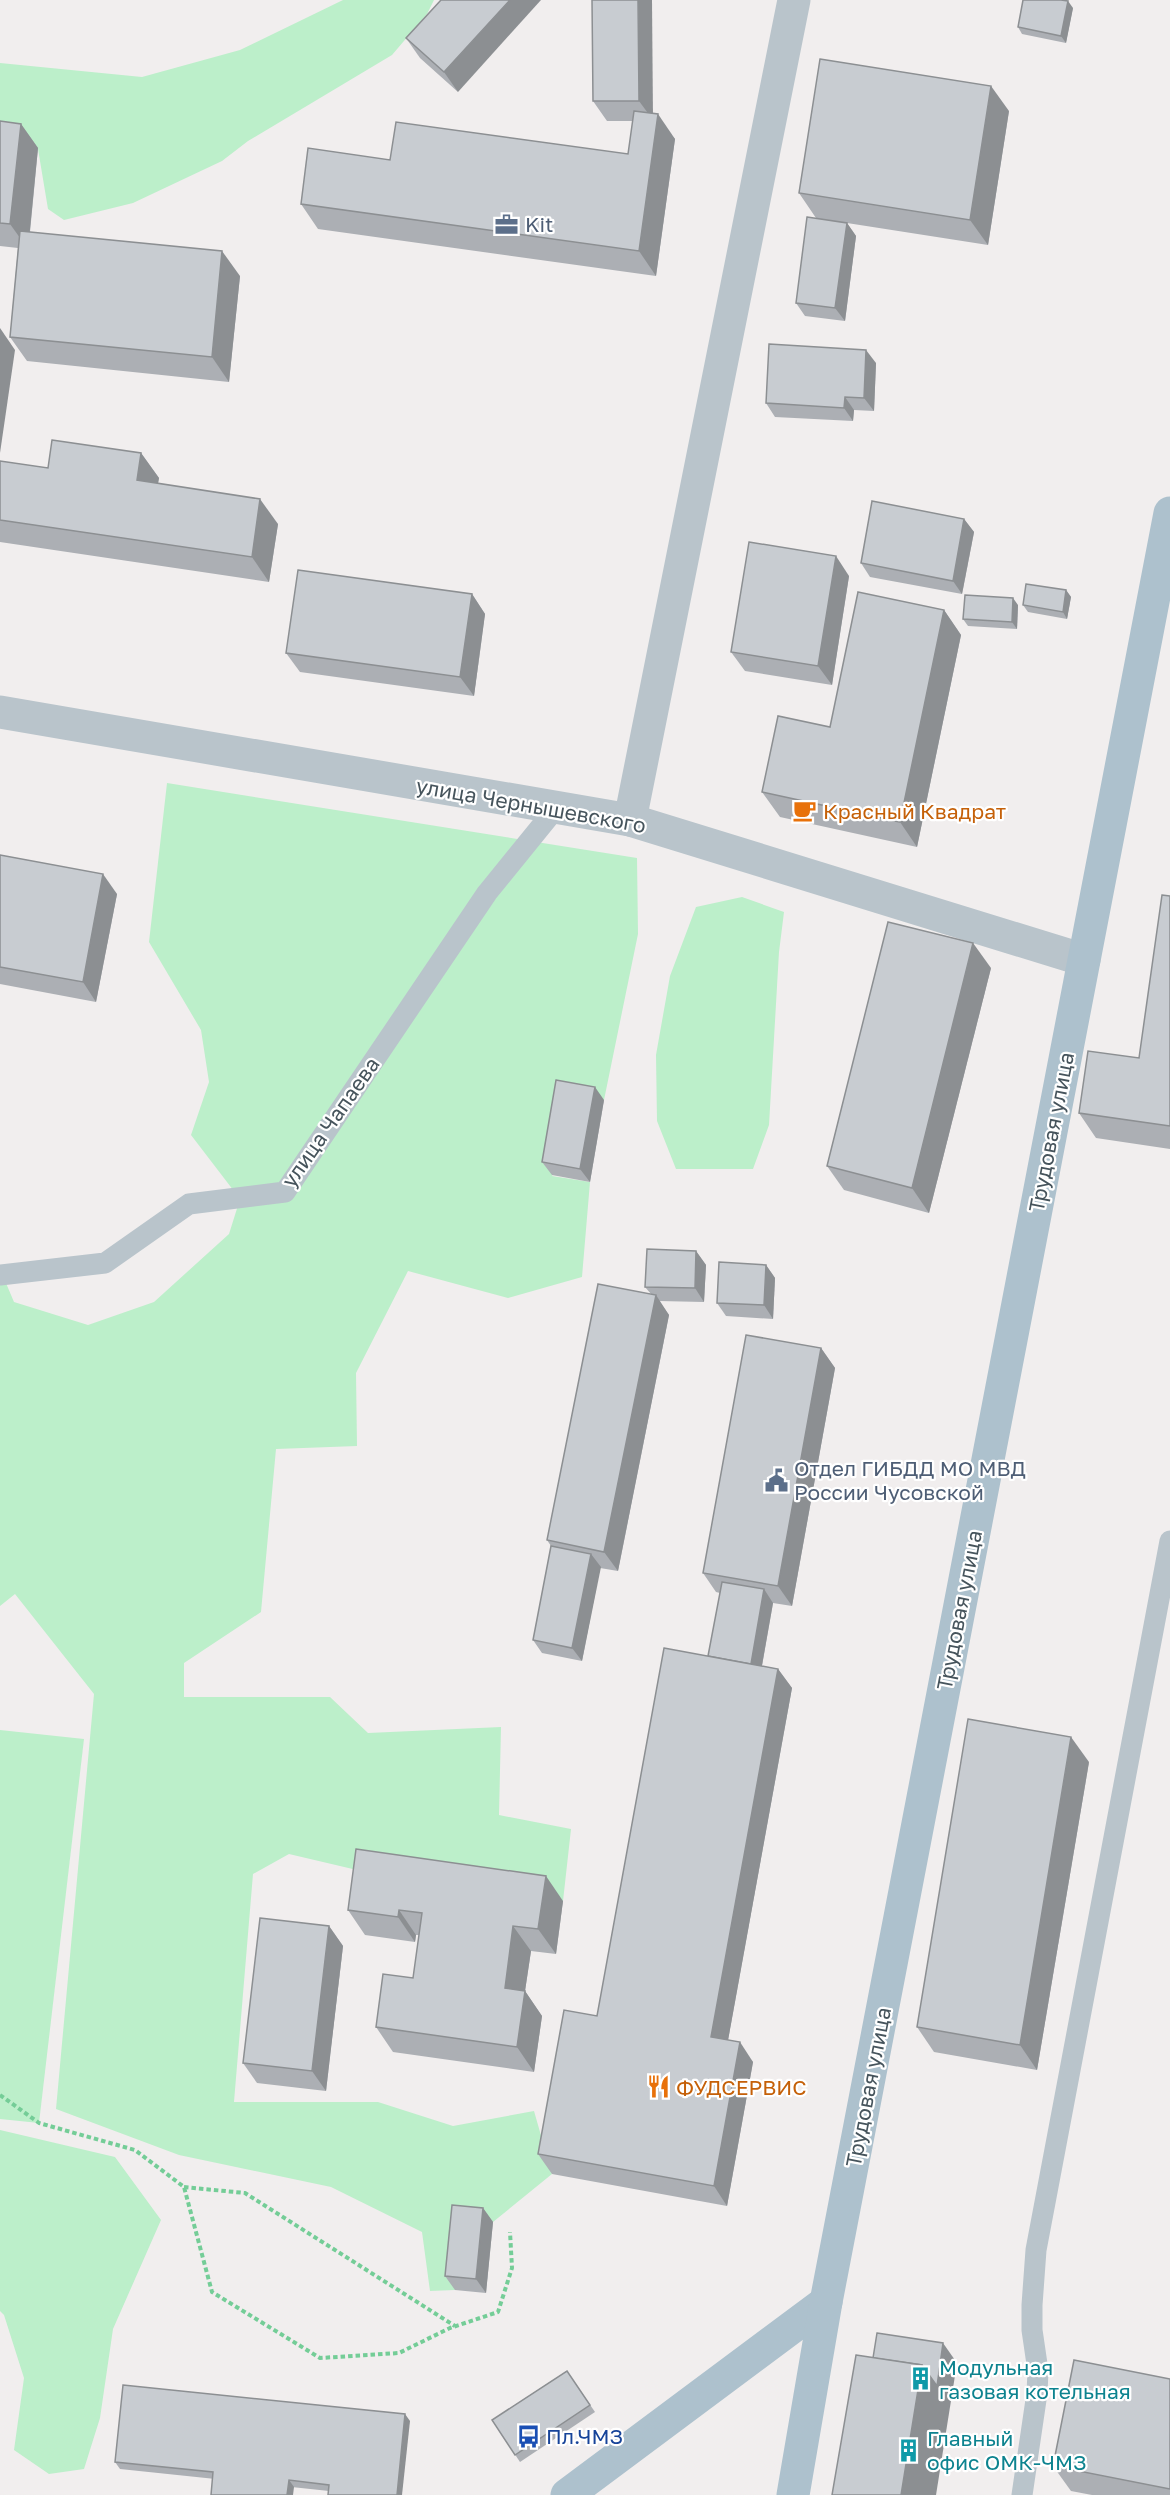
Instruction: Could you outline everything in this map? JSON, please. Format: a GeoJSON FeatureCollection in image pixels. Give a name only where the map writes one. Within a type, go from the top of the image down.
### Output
{"type":"FeatureCollection","features":[{"type":"Feature","properties":{"kind":"main road","name":"Трудовая улица"},"geometry":{"type":"LineString","coordinates":[[793,2495],[826,2302],[1170,513]]}},
{"type":"Feature","properties":{"kind":"main road"},"geometry":{"type":"LineString","coordinates":[[567,2495],[826,2302]]}},
{"type":"Feature","properties":{"kind":"street"},"geometry":{"type":"LineString","coordinates":[[630,820],[794,0]]}},
{"type":"Feature","properties":{"kind":"street","name":"улица Чернышевского"},"geometry":{"type":"LineString","coordinates":[[0,712],[630,820],[1084,960]]}},
{"type":"Feature","properties":{"kind":"lane","name":"улица Чапаева"},"geometry":{"type":"LineString","coordinates":[[0,1275],[105,1263],[189,1204],[285,1192],[487,893],[556,808]]}},
{"type":"Feature","properties":{"kind":"lane"},"geometry":{"type":"LineString","coordinates":[[1022,2495],[1038,2393],[1038,2371],[1032,2330],[1036,2250],[1170,1541]]}},
{"type":"Feature","properties":{"kind":"path"},"geometry":{"type":"LineString","coordinates":[[0,2095],[39,2123],[135,2150],[184,2187],[245,2193],[454,2326]]}},
{"type":"Feature","properties":{"kind":"path"},"geometry":{"type":"LineString","coordinates":[[184,2187],[212,2292],[321,2358],[399,2354],[454,2326],[498,2312],[512,2268],[510,2232]]}},
{"type":"Feature","properties":{"kind":"green space"},"geometry":{"type":"Polygon","coordinates":[[[343,0],[434,0],[427,14],[392,55],[248,141],[222,161],[133,203],[64,220],[48,209],[38,149],[0,144],[0,63],[142,77],[240,50],[343,0]]]}},
{"type":"Feature","properties":{"kind":"green space"},"geometry":{"type":"Polygon","coordinates":[[[167,783],[637,858],[638,934],[604,1100],[552,1176],[590,1182],[582,1277],[508,1298],[408,1271],[356,1373],[357,1446],[276,1449],[261,1612],[184,1663],[184,1697],[330,1697],[368,1733],[501,1727],[499,1815],[571,1829],[563,1901],[374,1874],[289,1854],[253,1874],[234,2102],[378,2102],[453,2126],[534,2111],[552,2174],[493,2222],[462,2219],[455,2290],[430,2291],[422,2232],[331,2187],[179,2155],[56,2109],[94,1694],[15,1594],[0,1606],[0,1269],[14,1302],[88,1325],[154,1302],[229,1234],[240,1199],[191,1135],[209,1082],[201,1030],[149,942],[167,783]]]}},
{"type":"Feature","properties":{"kind":"green space"},"geometry":{"type":"Polygon","coordinates":[[[742,897],[784,912],[779,952],[769,1125],[753,1169],[676,1169],[657,1121],[656,1055],[670,976],[696,907],[742,897]]]}},
{"type":"Feature","properties":{"kind":"green space"},"geometry":{"type":"Polygon","coordinates":[[[0,1730],[84,1739],[39,2123],[0,2119],[0,1730]]]}},
{"type":"Feature","properties":{"kind":"green space"},"geometry":{"type":"Polygon","coordinates":[[[0,2130],[115,2157],[161,2220],[113,2329],[100,2418],[84,2469],[49,2474],[14,2450],[24,2378],[4,2315],[0,2311],[0,2130]]]}},
{"type":"Feature","properties":{"kind":"building"},"geometry":{"type":"Polygon","coordinates":[[[441,0],[510,0],[444,72],[406,38],[441,0]]]}},
{"type":"Feature","properties":{"kind":"building"},"geometry":{"type":"Polygon","coordinates":[[[592,0],[638,0],[639,101],[593,101],[592,0]]]}},
{"type":"Feature","properties":{"kind":"building"},"geometry":{"type":"Polygon","coordinates":[[[1023,0],[1068,1],[1061,36],[1018,27],[1023,0]]]}},
{"type":"Feature","properties":{"kind":"building"},"geometry":{"type":"Polygon","coordinates":[[[820,59],[991,86],[970,220],[799,193],[820,59]]]}},
{"type":"Feature","properties":{"kind":"building"},"geometry":{"type":"Polygon","coordinates":[[[634,111],[658,114],[639,251],[301,204],[308,148],[390,160],[396,122],[628,154],[634,111]]]}},
{"type":"Feature","properties":{"kind":"building"},"geometry":{"type":"Polygon","coordinates":[[[0,121],[21,124],[10,224],[0,223],[0,121]]]}},
{"type":"Feature","properties":{"kind":"building"},"geometry":{"type":"Polygon","coordinates":[[[807,217],[847,223],[835,308],[796,303],[807,217]]]}},
{"type":"Feature","properties":{"kind":"building"},"geometry":{"type":"Polygon","coordinates":[[[20,231],[222,251],[212,357],[10,337],[20,231]]]}},
{"type":"Feature","properties":{"kind":"building"},"geometry":{"type":"Polygon","coordinates":[[[769,344],[866,350],[864,398],[845,397],[844,408],[766,403],[769,344]]]}},
{"type":"Feature","properties":{"kind":"building"},"geometry":{"type":"Polygon","coordinates":[[[52,440],[141,453],[137,480],[260,499],[252,557],[0,520],[0,461],[48,468],[52,440]]]}},
{"type":"Feature","properties":{"kind":"building"},"geometry":{"type":"Polygon","coordinates":[[[872,501],[964,519],[953,581],[861,563],[872,501]]]}},
{"type":"Feature","properties":{"kind":"building"},"geometry":{"type":"Polygon","coordinates":[[[749,542],[836,556],[818,666],[731,652],[749,542]]]}},
{"type":"Feature","properties":{"kind":"building"},"geometry":{"type":"Polygon","coordinates":[[[298,570],[472,594],[460,677],[286,653],[298,570]]]}},
{"type":"Feature","properties":{"kind":"building"},"geometry":{"type":"Polygon","coordinates":[[[1026,584],[1066,590],[1063,612],[1023,605],[1026,584]]]}},
{"type":"Feature","properties":{"kind":"building"},"geometry":{"type":"Polygon","coordinates":[[[858,592],[944,610],[900,822],[762,792],[778,716],[830,727],[858,592]]]}},
{"type":"Feature","properties":{"kind":"building"},"geometry":{"type":"Polygon","coordinates":[[[965,595],[1013,598],[1012,622],[963,619],[965,595]]]}},
{"type":"Feature","properties":{"kind":"building"},"geometry":{"type":"Polygon","coordinates":[[[0,855],[103,874],[83,982],[0,967],[0,855]]]}},
{"type":"Feature","properties":{"kind":"building"},"geometry":{"type":"Polygon","coordinates":[[[1162,895],[1170,896],[1170,1126],[1079,1113],[1088,1051],[1139,1058],[1162,895]]]}},
{"type":"Feature","properties":{"kind":"building"},"geometry":{"type":"Polygon","coordinates":[[[888,922],[973,943],[912,1188],[827,1166],[888,922]]]}},
{"type":"Feature","properties":{"kind":"building"},"geometry":{"type":"Polygon","coordinates":[[[556,1080],[595,1087],[580,1169],[542,1162],[556,1080]]]}},
{"type":"Feature","properties":{"kind":"building"},"geometry":{"type":"Polygon","coordinates":[[[647,1249],[696,1251],[695,1288],[645,1287],[647,1249]]]}},
{"type":"Feature","properties":{"kind":"building"},"geometry":{"type":"Polygon","coordinates":[[[719,1262],[766,1265],[764,1305],[717,1303],[719,1262]]]}},
{"type":"Feature","properties":{"kind":"building"},"geometry":{"type":"Polygon","coordinates":[[[598,1284],[656,1295],[604,1552],[547,1540],[598,1284]]]}},
{"type":"Feature","properties":{"kind":"building","name":"Отдел ГИБДД МО МВД России Чусовской"},"geometry":{"type":"Polygon","coordinates":[[[746,1335],[821,1348],[778,1586],[703,1573],[746,1335]]]}},
{"type":"Feature","properties":{"kind":"building"},"geometry":{"type":"Polygon","coordinates":[[[551,1546],[591,1554],[572,1648],[533,1640],[551,1546]]]}},
{"type":"Feature","properties":{"kind":"building"},"geometry":{"type":"Polygon","coordinates":[[[722,1582],[764,1589],[751,1664],[708,1656],[722,1582]]]}},
{"type":"Feature","properties":{"kind":"building"},"geometry":{"type":"Polygon","coordinates":[[[664,1648],[778,1669],[711,2037],[740,2042],[714,2186],[538,2154],[564,2010],[597,2016],[664,1648]]]}},
{"type":"Feature","properties":{"kind":"building"},"geometry":{"type":"Polygon","coordinates":[[[968,1719],[1071,1737],[1020,2045],[917,2027],[968,1719]]]}},
{"type":"Feature","properties":{"kind":"building"},"geometry":{"type":"Polygon","coordinates":[[[356,1849],[546,1876],[538,1929],[513,1926],[505,1988],[525,1991],[517,2047],[376,2027],[383,1974],[413,1978],[422,1913],[399,1910],[398,1917],[348,1910],[356,1849]]]}},
{"type":"Feature","properties":{"kind":"building"},"geometry":{"type":"Polygon","coordinates":[[[260,1918],[329,1926],[312,2071],[243,2063],[260,1918]]]}},
{"type":"Feature","properties":{"kind":"building"},"geometry":{"type":"Polygon","coordinates":[[[452,2205],[483,2208],[476,2279],[445,2276],[452,2205]]]}},
{"type":"Feature","properties":{"kind":"building"},"geometry":{"type":"Polygon","coordinates":[[[877,2333],[943,2343],[937,2386],[922,2365],[873,2358],[877,2333]]]}},
{"type":"Feature","properties":{"kind":"building"},"geometry":{"type":"Polygon","coordinates":[[[856,2355],[922,2365],[901,2495],[832,2495],[856,2355]]]}},
{"type":"Feature","properties":{"kind":"building"},"geometry":{"type":"Polygon","coordinates":[[[1074,2360],[1170,2379],[1170,2489],[1053,2466],[1074,2360]]]}},
{"type":"Feature","properties":{"kind":"building"},"geometry":{"type":"Polygon","coordinates":[[[567,2371],[590,2405],[515,2455],[492,2420],[567,2371]]]}},
{"type":"Feature","properties":{"kind":"building"},"geometry":{"type":"Polygon","coordinates":[[[123,2385],[405,2414],[397,2495],[328,2495],[329,2485],[289,2480],[287,2495],[211,2495],[213,2472],[115,2462],[123,2385]]]}},
{"type":"Feature","properties":{"kind":"place","name":"Kit"},"geometry":{"type":"Point","coordinates":[507,224]}},
{"type":"Feature","properties":{"kind":"place","name":"Красный Квадрат"},"geometry":{"type":"Point","coordinates":[805,811]}},
{"type":"Feature","properties":{"kind":"place","name":"Отдел ГИБДД МО МВД России Чусовской"},"geometry":{"type":"Point","coordinates":[776,1480]}},
{"type":"Feature","properties":{"kind":"place","name":"ФУДСЕРВИС"},"geometry":{"type":"Point","coordinates":[658,2087]}},
{"type":"Feature","properties":{"kind":"place","name":"Модульная газовая котельная"},"geometry":{"type":"Point","coordinates":[921,2379]}},
{"type":"Feature","properties":{"kind":"place","name":"Пл.ЧМЗ"},"geometry":{"type":"Point","coordinates":[528,2436]}},
{"type":"Feature","properties":{"kind":"place","name":"Главный офис ОМК-ЧМЗ"},"geometry":{"type":"Point","coordinates":[909,2450]}}]}
